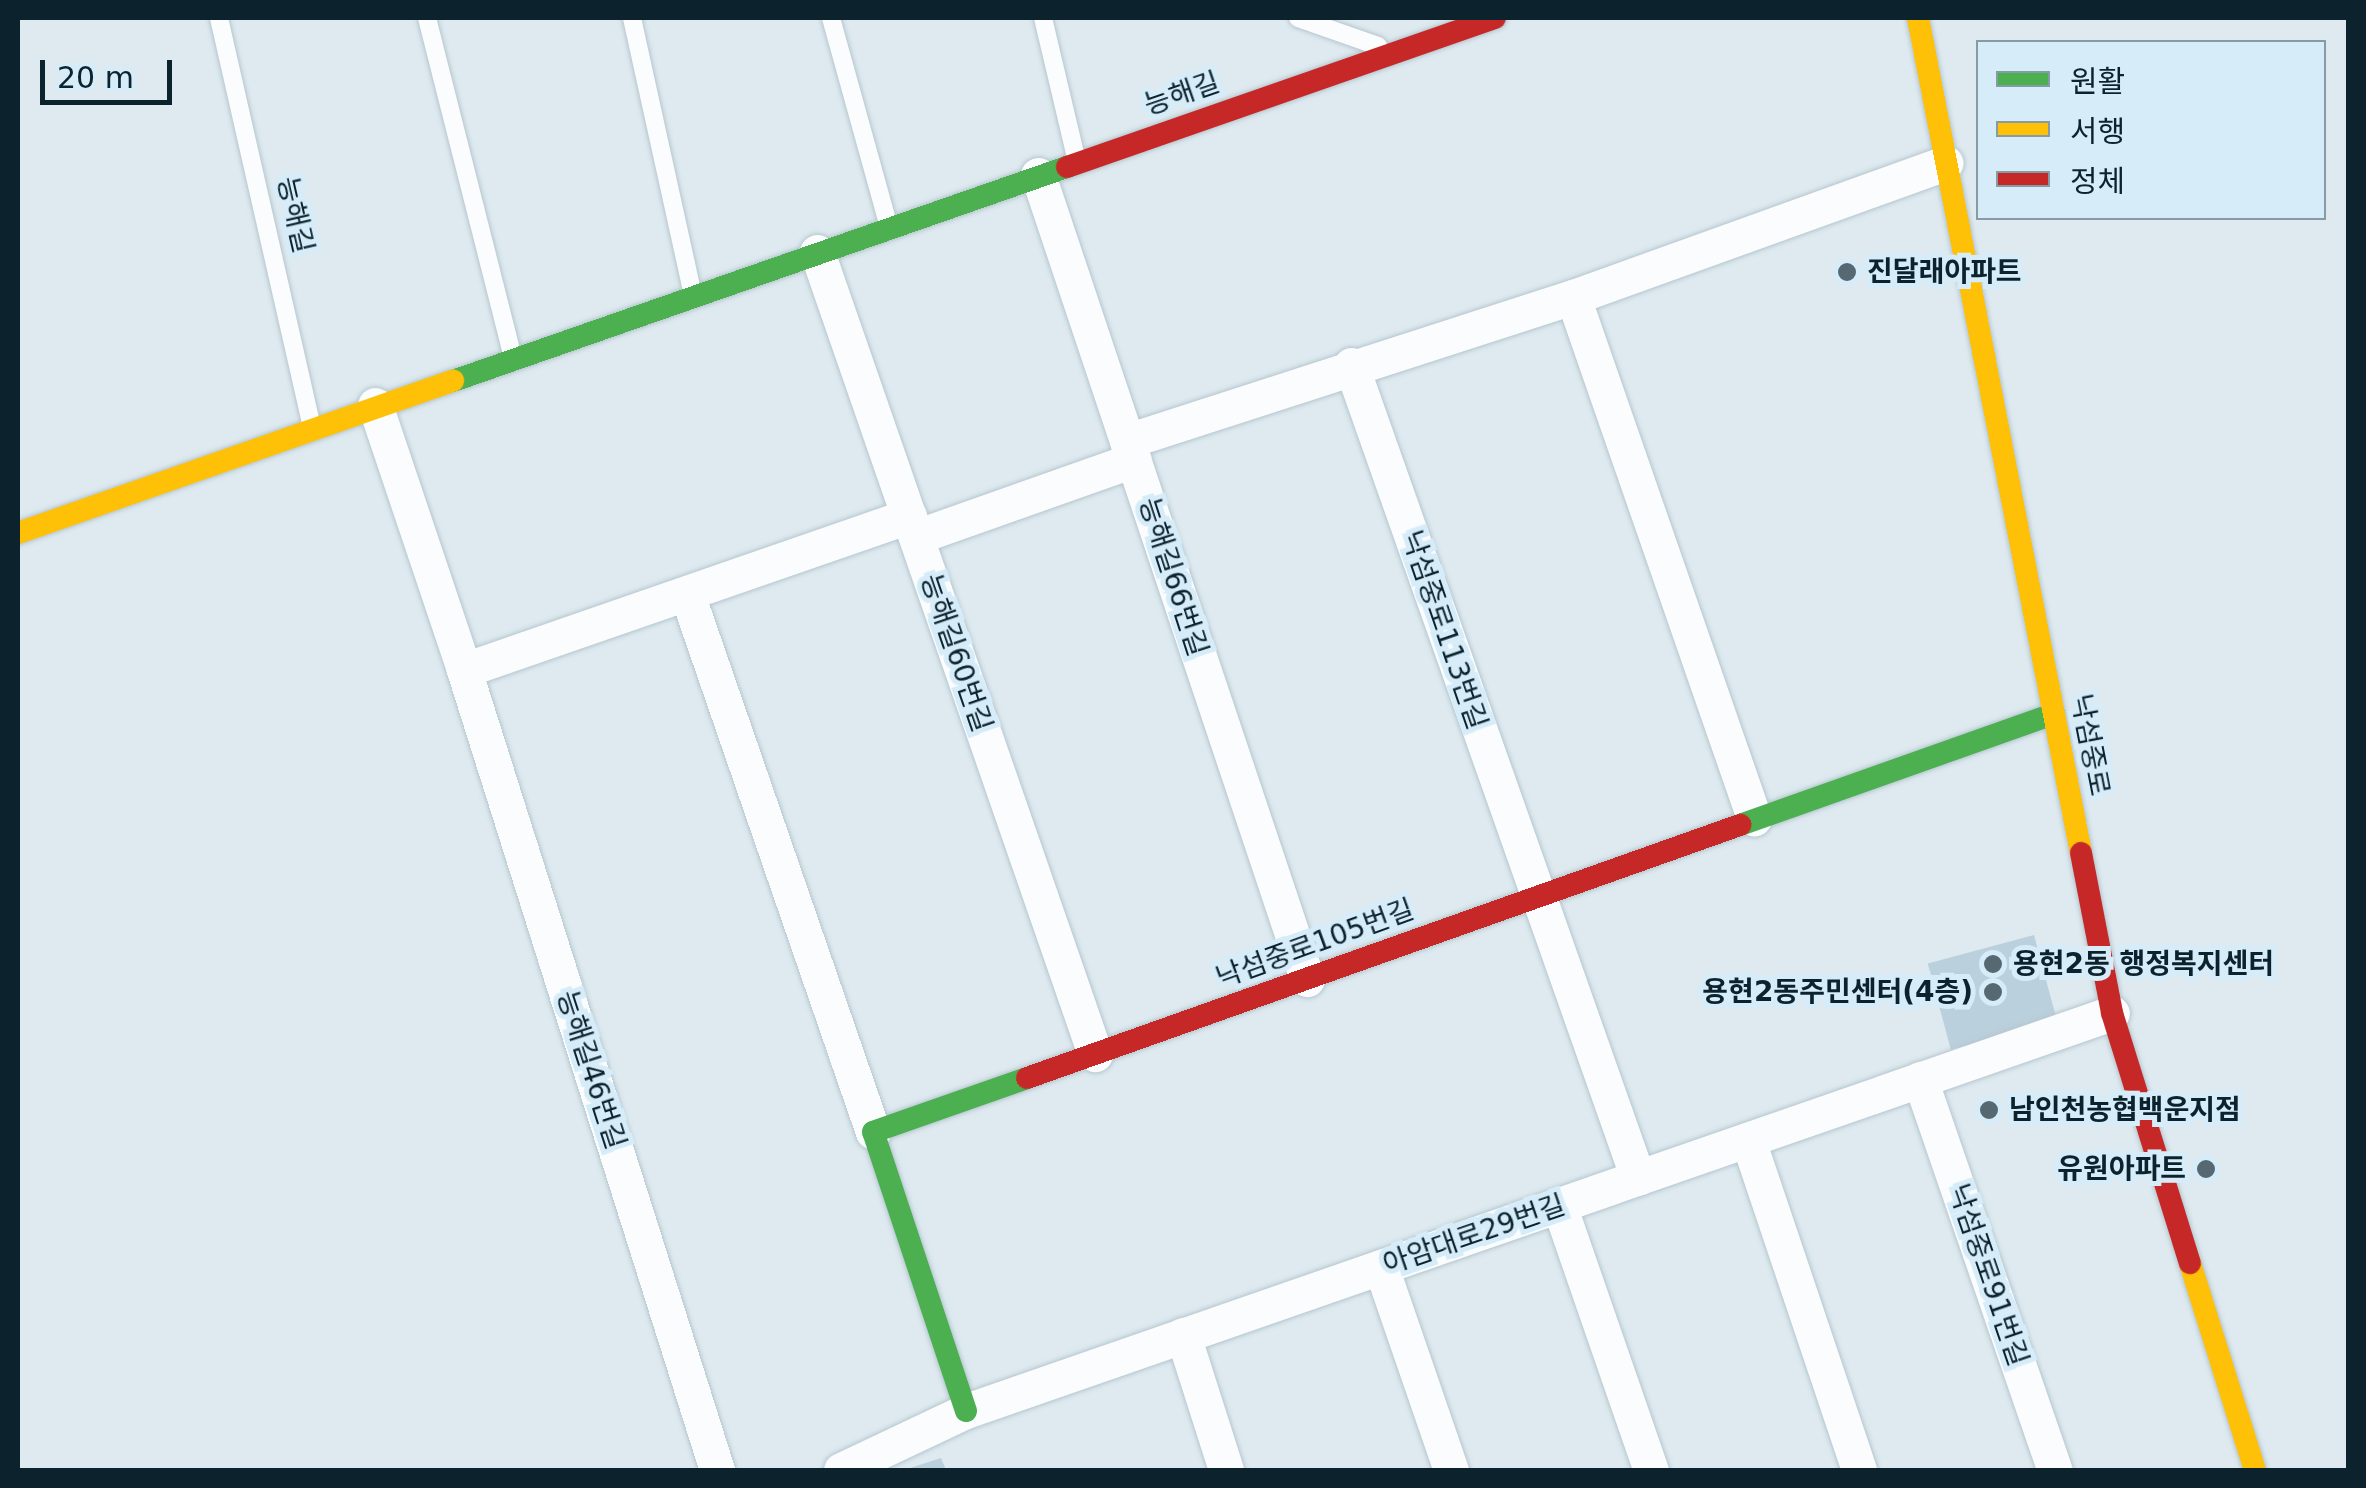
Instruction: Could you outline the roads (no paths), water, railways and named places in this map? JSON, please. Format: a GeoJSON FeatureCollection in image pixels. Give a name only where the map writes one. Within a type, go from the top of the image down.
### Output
{"type":"FeatureCollection","features":[{"type":"Feature","properties":{"kind":"street","name":"능해길"},"geometry":{"type":"LineString","coordinates":[[18,533],[312,427],[1496,18]]}},
{"type":"Feature","properties":{"kind":"street","name":"낙섬중로"},"geometry":{"type":"LineString","coordinates":[[1918,18],[2112,1013],[2255,1470]]}},
{"type":"Feature","properties":{"kind":"street"},"geometry":{"type":"LineString","coordinates":[[464,670],[687,594],[912,526],[1130,450],[1350,365],[1573,297],[1946,163]]}},
{"type":"Feature","properties":{"kind":"street","name":"능해길66번길"},"geometry":{"type":"LineString","coordinates":[[1038,176],[1307,979]]}},
{"type":"Feature","properties":{"kind":"street","name":"능해길60번길"},"geometry":{"type":"LineString","coordinates":[[816,252],[1095,1054]]}},
{"type":"Feature","properties":{"kind":"street"},"geometry":{"type":"LineString","coordinates":[[1573,297],[1754,818]]}},
{"type":"Feature","properties":{"kind":"street","name":"낙섬중로113번길"},"geometry":{"type":"LineString","coordinates":[[1350,365],[1638,1178]]}},
{"type":"Feature","properties":{"kind":"street","name":"능해길46번길"},"geometry":{"type":"LineString","coordinates":[[376,405],[464,670],[717,1470]]}},
{"type":"Feature","properties":{"kind":"street"},"geometry":{"type":"LineString","coordinates":[[687,594],[966,1411]]}},
{"type":"Feature","properties":{"kind":"street","name":"낙섬중로105번길"},"geometry":{"type":"LineString","coordinates":[[873,1132],[2054,714]]}},
{"type":"Feature","properties":{"kind":"street","name":"아암대로29번길"},"geometry":{"type":"LineString","coordinates":[[841,1470],[966,1411],[2112,1013]]}},
{"type":"Feature","properties":{"kind":"street","name":"낙섬중로91번길"},"geometry":{"type":"LineString","coordinates":[[1920,1080],[2055,1470]]}},
{"type":"Feature","properties":{"kind":"street"},"geometry":{"type":"LineString","coordinates":[[1748,1140],[1859,1470]]}},
{"type":"Feature","properties":{"kind":"street"},"geometry":{"type":"LineString","coordinates":[[1559,1205],[1651,1470]]}},
{"type":"Feature","properties":{"kind":"street"},"geometry":{"type":"LineString","coordinates":[[1382,1266],[1451,1470]]}},
{"type":"Feature","properties":{"kind":"street"},"geometry":{"type":"LineString","coordinates":[[1183,1336],[1226,1470]]}},
{"type":"Feature","properties":{"kind":"lane","name":"능해길"},"geometry":{"type":"LineString","coordinates":[[219,18],[312,427]]}},
{"type":"Feature","properties":{"kind":"lane"},"geometry":{"type":"LineString","coordinates":[[428,18],[513,358]]}},
{"type":"Feature","properties":{"kind":"lane"},"geometry":{"type":"LineString","coordinates":[[632,18],[694,295]]}},
{"type":"Feature","properties":{"kind":"lane"},"geometry":{"type":"LineString","coordinates":[[831,18],[889,227]]}},
{"type":"Feature","properties":{"kind":"lane"},"geometry":{"type":"LineString","coordinates":[[1044,18],[1078,162]]}},
{"type":"Feature","properties":{"kind":"lane"},"geometry":{"type":"LineString","coordinates":[[1298,18],[1396,52]]}},
{"type":"Feature","properties":{"kind":"place","name":"진달래아파트"},"geometry":{"type":"Point","coordinates":[1847,272]}},
{"type":"Feature","properties":{"kind":"place","name":"용현2동 행정복지센터"},"geometry":{"type":"Point","coordinates":[1993,964]}},
{"type":"Feature","properties":{"kind":"place","name":"용현2동주민센터(4층)"},"geometry":{"type":"Point","coordinates":[1993,992]}},
{"type":"Feature","properties":{"kind":"place","name":"남인천농협백운지점"},"geometry":{"type":"Point","coordinates":[1989,1110]}},
{"type":"Feature","properties":{"kind":"place","name":"유원아파트"},"geometry":{"type":"Point","coordinates":[2206,1169]}}]}
